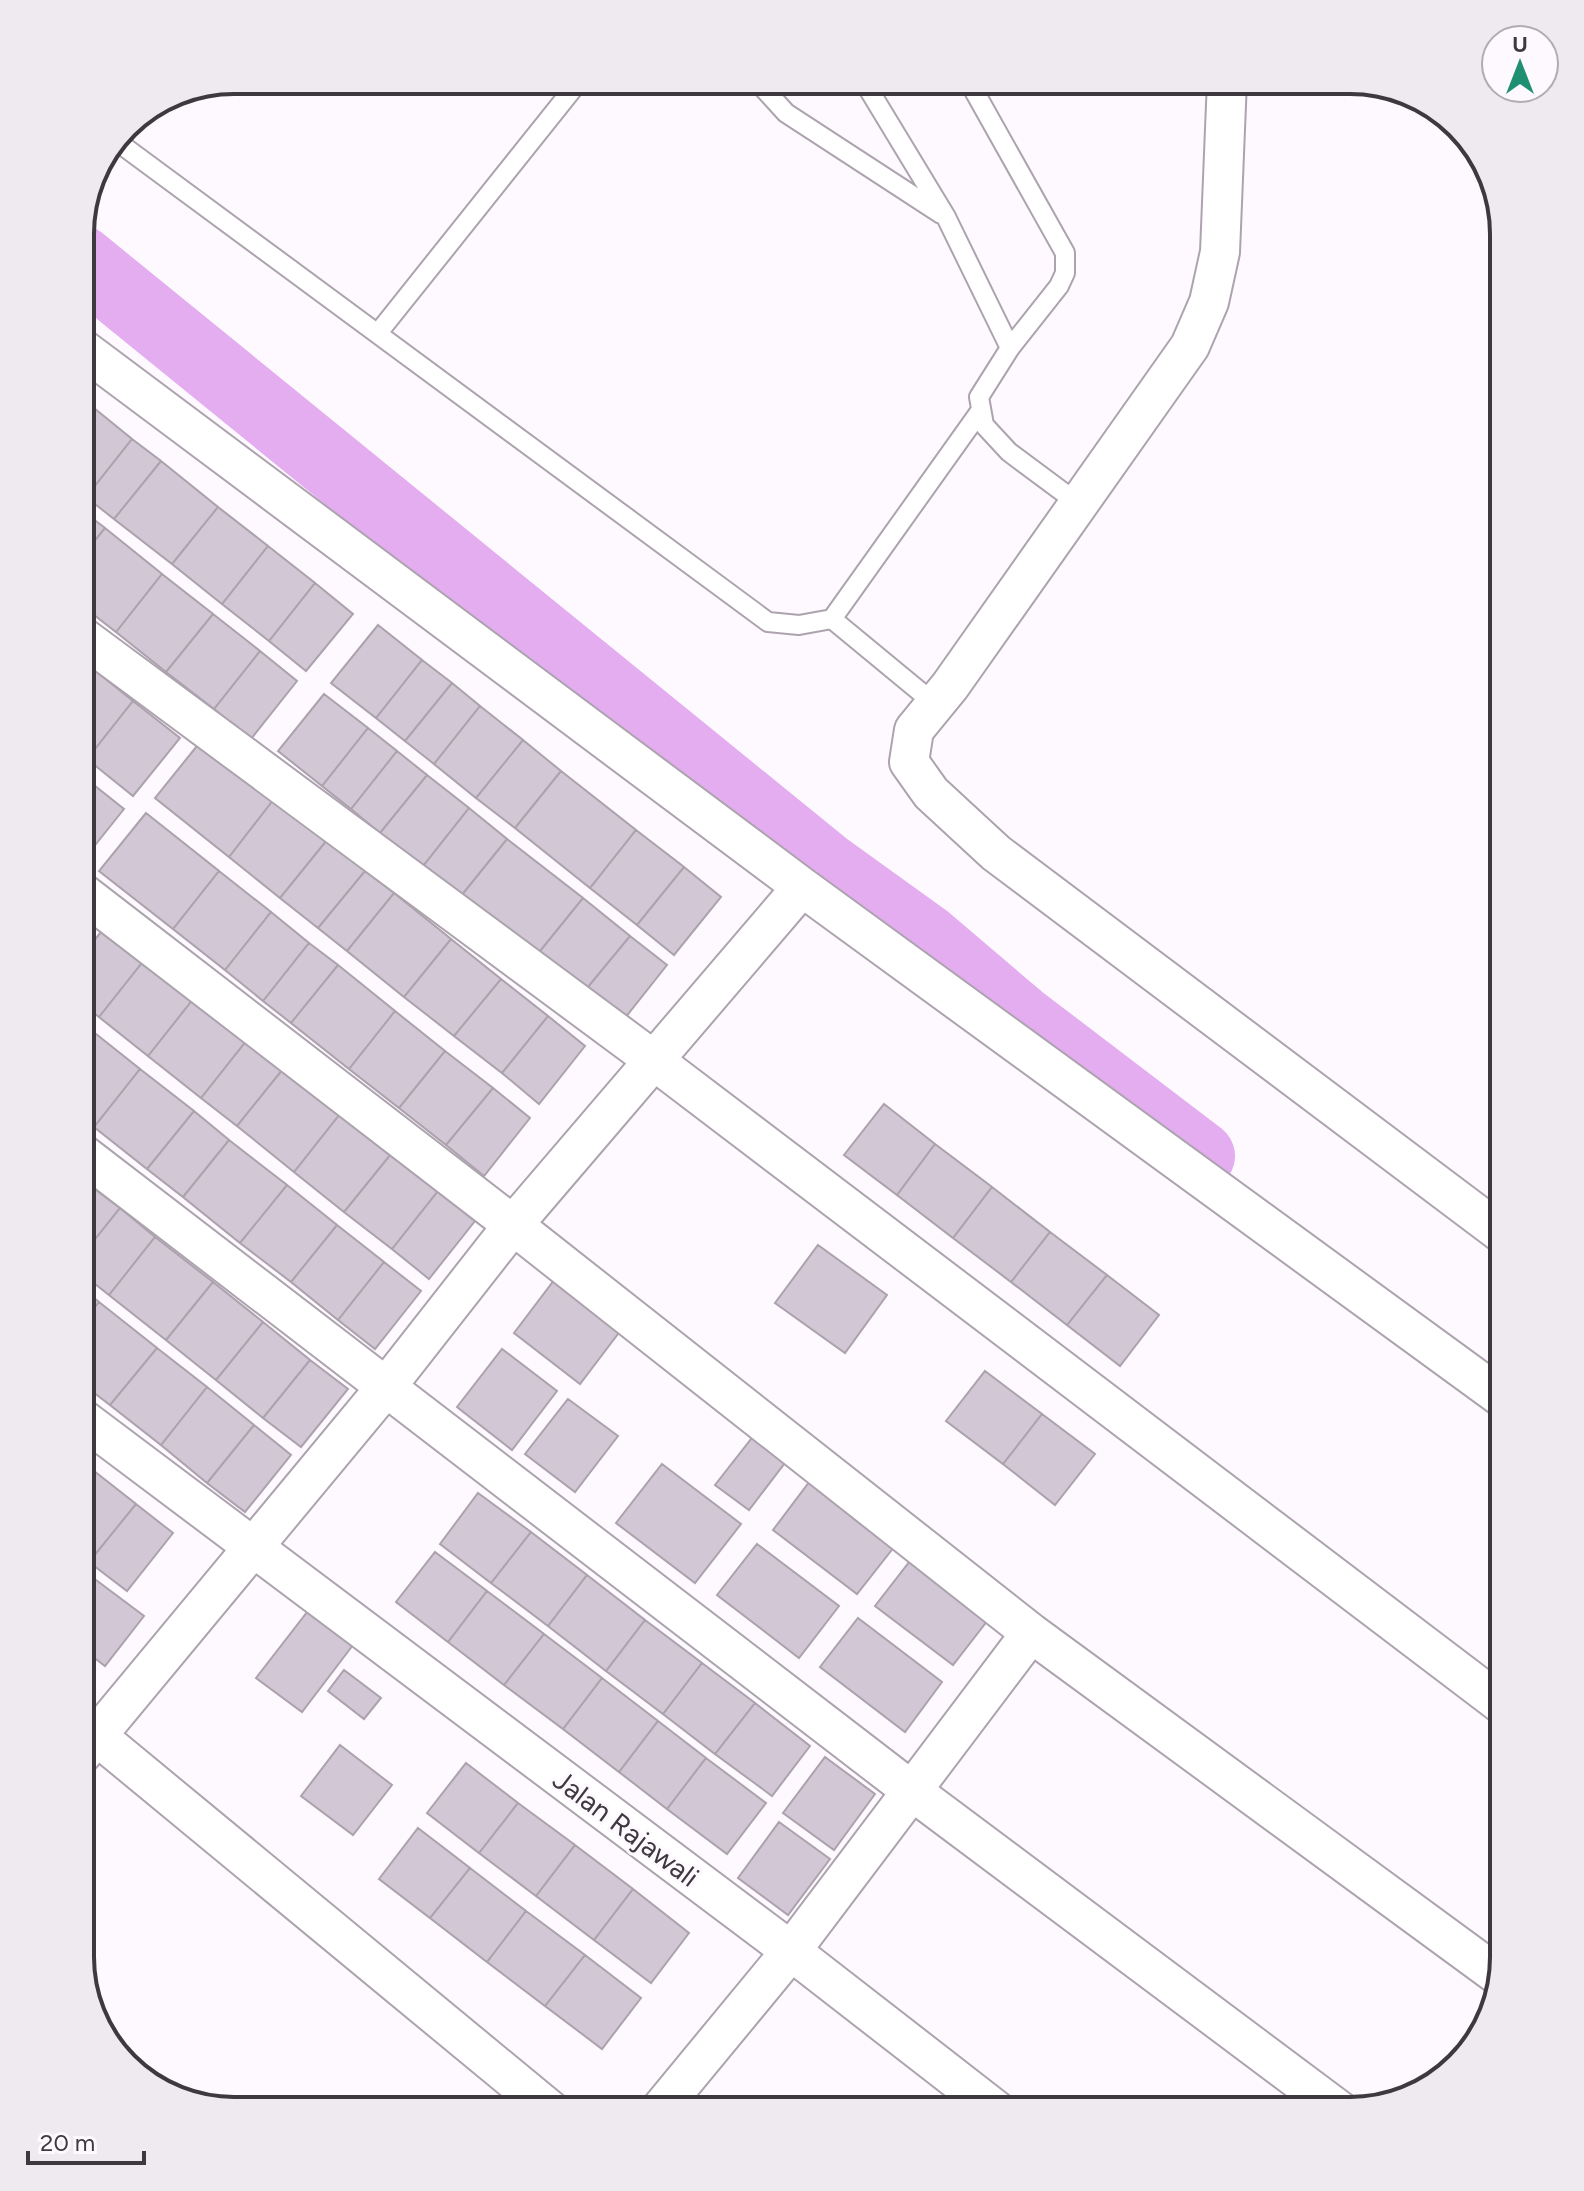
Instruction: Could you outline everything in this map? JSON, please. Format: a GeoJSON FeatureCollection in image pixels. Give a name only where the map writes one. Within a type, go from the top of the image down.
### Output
{"type":"FeatureCollection","features":[{"type":"Feature","properties":{"kind":"street"},"geometry":{"type":"LineString","coordinates":[[1226,94],[1220,252],[1209,302],[1190,346],[1068,498],[935,704],[914,730],[909,762],[931,793],[996,853],[1490,1224]]}},
{"type":"Feature","properties":{"kind":"street"},"geometry":{"type":"LineString","coordinates":[[94,357],[802,887],[1490,1389]]}},
{"type":"Feature","properties":{"kind":"street"},"geometry":{"type":"LineString","coordinates":[[94,645],[652,1059],[1490,1695]]}},
{"type":"Feature","properties":{"kind":"street"},"geometry":{"type":"LineString","coordinates":[[94,1728],[253,1548],[386,1387],[513,1225],[802,887]]}},
{"type":"Feature","properties":{"kind":"street"},"geometry":{"type":"LineString","coordinates":[[94,902],[513,1225],[1031,1633],[1489,1969]]}},
{"type":"Feature","properties":{"kind":"street"},"geometry":{"type":"LineString","coordinates":[[94,1163],[912,1791],[1321,2097]]}},
{"type":"Feature","properties":{"kind":"street","name":"Jalan Rajawali"},"geometry":{"type":"LineString","coordinates":[[94,1428],[791,1951],[979,2097]]}},
{"type":"Feature","properties":{"kind":"street"},"geometry":{"type":"LineString","coordinates":[[671,2097],[791,1951],[1031,1633]]}},
{"type":"Feature","properties":{"kind":"street"},"geometry":{"type":"LineString","coordinates":[[94,1745],[534,2097]]}},
{"type":"Feature","properties":{"kind":"lane"},"geometry":{"type":"LineString","coordinates":[[378,333],[569,94]]}},
{"type":"Feature","properties":{"kind":"lane"},"geometry":{"type":"LineString","coordinates":[[769,94],[786,113],[946,217]]}},
{"type":"Feature","properties":{"kind":"lane"},"geometry":{"type":"LineString","coordinates":[[871,94],[946,217],[1010,348]]}},
{"type":"Feature","properties":{"kind":"lane"},"geometry":{"type":"LineString","coordinates":[[976,94],[1065,253],[1065,273],[1059,286],[1010,348],[979,397],[984,425],[1009,452],[1068,498]]}},
{"type":"Feature","properties":{"kind":"lane"},"geometry":{"type":"LineString","coordinates":[[125,147],[768,622],[799,625],[832,619],[981,410]]}},
{"type":"Feature","properties":{"kind":"lane"},"geometry":{"type":"LineString","coordinates":[[832,619],[935,704]]}},
{"type":"Feature","properties":{"kind":"building"},"geometry":{"type":"Polygon","coordinates":[[[94,408],[132,439],[94,487],[94,408]]]}},
{"type":"Feature","properties":{"kind":"building"},"geometry":{"type":"Polygon","coordinates":[[[132,439],[161,461],[114,519],[94,503],[94,487],[132,439]]]}},
{"type":"Feature","properties":{"kind":"building"},"geometry":{"type":"Polygon","coordinates":[[[161,461],[218,507],[172,564],[114,519],[161,461]]]}},
{"type":"Feature","properties":{"kind":"building"},"geometry":{"type":"Polygon","coordinates":[[[218,507],[268,546],[222,604],[172,564],[218,507]]]}},
{"type":"Feature","properties":{"kind":"building"},"geometry":{"type":"Polygon","coordinates":[[[94,520],[105,528],[94,542],[94,520]]]}},
{"type":"Feature","properties":{"kind":"building"},"geometry":{"type":"Polygon","coordinates":[[[105,528],[162,574],[116,632],[94,615],[94,542],[105,528]]]}},
{"type":"Feature","properties":{"kind":"building"},"geometry":{"type":"Polygon","coordinates":[[[268,546],[315,583],[269,641],[222,604],[268,546]]]}},
{"type":"Feature","properties":{"kind":"building"},"geometry":{"type":"Polygon","coordinates":[[[162,574],[213,614],[166,672],[116,632],[162,574]]]}},
{"type":"Feature","properties":{"kind":"building"},"geometry":{"type":"Polygon","coordinates":[[[315,583],[353,614],[306,671],[269,641],[315,583]]]}},
{"type":"Feature","properties":{"kind":"building"},"geometry":{"type":"Polygon","coordinates":[[[213,614],[260,651],[214,709],[166,672],[213,614]]]}},
{"type":"Feature","properties":{"kind":"building"},"geometry":{"type":"Polygon","coordinates":[[[378,625],[422,660],[376,718],[331,683],[378,625]]]}},
{"type":"Feature","properties":{"kind":"building"},"geometry":{"type":"Polygon","coordinates":[[[260,651],[297,681],[251,739],[214,709],[260,651]]]}},
{"type":"Feature","properties":{"kind":"building"},"geometry":{"type":"Polygon","coordinates":[[[422,660],[452,683],[405,741],[376,718],[422,660]]]}},
{"type":"Feature","properties":{"kind":"building"},"geometry":{"type":"Polygon","coordinates":[[[94,670],[133,701],[94,750],[94,670]]]}},
{"type":"Feature","properties":{"kind":"building"},"geometry":{"type":"Polygon","coordinates":[[[452,683],[480,706],[434,764],[405,741],[452,683]]]}},
{"type":"Feature","properties":{"kind":"building"},"geometry":{"type":"Polygon","coordinates":[[[324,694],[368,728],[322,786],[278,751],[324,694]]]}},
{"type":"Feature","properties":{"kind":"building"},"geometry":{"type":"Polygon","coordinates":[[[133,701],[180,738],[133,796],[94,765],[94,750],[133,701]]]}},
{"type":"Feature","properties":{"kind":"building"},"geometry":{"type":"Polygon","coordinates":[[[480,706],[523,740],[476,798],[434,764],[480,706]]]}},
{"type":"Feature","properties":{"kind":"building"},"geometry":{"type":"Polygon","coordinates":[[[368,728],[397,751],[351,809],[322,786],[368,728]]]}},
{"type":"Feature","properties":{"kind":"building"},"geometry":{"type":"Polygon","coordinates":[[[523,740],[561,771],[515,828],[476,798],[523,740]]]}},
{"type":"Feature","properties":{"kind":"building"},"geometry":{"type":"Polygon","coordinates":[[[201,741],[274,799],[229,857],[155,798],[201,741]]]}},
{"type":"Feature","properties":{"kind":"building"},"geometry":{"type":"Polygon","coordinates":[[[397,751],[427,775],[380,833],[351,809],[397,751]]]}},
{"type":"Feature","properties":{"kind":"building"},"geometry":{"type":"Polygon","coordinates":[[[561,771],[636,830],[590,888],[515,828],[561,771]]]}},
{"type":"Feature","properties":{"kind":"building"},"geometry":{"type":"Polygon","coordinates":[[[427,775],[469,808],[423,866],[380,833],[427,775]]]}},
{"type":"Feature","properties":{"kind":"building"},"geometry":{"type":"Polygon","coordinates":[[[94,785],[124,809],[94,846],[94,785]]]}},
{"type":"Feature","properties":{"kind":"building"},"geometry":{"type":"Polygon","coordinates":[[[274,799],[327,840],[280,898],[229,857],[274,799]]]}},
{"type":"Feature","properties":{"kind":"building"},"geometry":{"type":"Polygon","coordinates":[[[469,808],[507,839],[461,896],[423,866],[469,808]]]}},
{"type":"Feature","properties":{"kind":"building"},"geometry":{"type":"Polygon","coordinates":[[[146,813],[219,871],[173,929],[99,871],[146,813]]]}},
{"type":"Feature","properties":{"kind":"building"},"geometry":{"type":"Polygon","coordinates":[[[636,830],[684,867],[637,925],[590,888],[636,830]]]}},
{"type":"Feature","properties":{"kind":"building"},"geometry":{"type":"Polygon","coordinates":[[[507,839],[583,898],[536,956],[461,896],[507,839]]]}},
{"type":"Feature","properties":{"kind":"building"},"geometry":{"type":"Polygon","coordinates":[[[327,840],[365,871],[318,928],[280,898],[327,840]]]}},
{"type":"Feature","properties":{"kind":"building"},"geometry":{"type":"Polygon","coordinates":[[[684,867],[721,897],[674,955],[637,925],[684,867]]]}},
{"type":"Feature","properties":{"kind":"building"},"geometry":{"type":"Polygon","coordinates":[[[219,871],[271,912],[225,970],[173,929],[219,871]]]}},
{"type":"Feature","properties":{"kind":"building"},"geometry":{"type":"Polygon","coordinates":[[[365,871],[394,893],[347,951],[318,928],[365,871]]]}},
{"type":"Feature","properties":{"kind":"building"},"geometry":{"type":"Polygon","coordinates":[[[394,893],[451,939],[404,997],[347,951],[394,893]]]}},
{"type":"Feature","properties":{"kind":"building"},"geometry":{"type":"Polygon","coordinates":[[[583,898],[630,936],[583,993],[536,956],[583,898]]]}},
{"type":"Feature","properties":{"kind":"building"},"geometry":{"type":"Polygon","coordinates":[[[271,912],[309,943],[263,1001],[225,970],[271,912]]]}},
{"type":"Feature","properties":{"kind":"building"},"geometry":{"type":"Polygon","coordinates":[[[105,927],[145,959],[99,1017],[94,1013],[94,941],[105,927]]]}},
{"type":"Feature","properties":{"kind":"building"},"geometry":{"type":"Polygon","coordinates":[[[630,936],[667,965],[621,1023],[583,993],[630,936]]]}},
{"type":"Feature","properties":{"kind":"building"},"geometry":{"type":"Polygon","coordinates":[[[451,939],[501,979],[454,1036],[404,997],[451,939]]]}},
{"type":"Feature","properties":{"kind":"building"},"geometry":{"type":"Polygon","coordinates":[[[309,943],[338,965],[291,1023],[263,1001],[309,943]]]}},
{"type":"Feature","properties":{"kind":"building"},"geometry":{"type":"Polygon","coordinates":[[[145,959],[194,998],[148,1056],[99,1017],[145,959]]]}},
{"type":"Feature","properties":{"kind":"building"},"geometry":{"type":"Polygon","coordinates":[[[338,965],[395,1011],[349,1069],[291,1023],[338,965]]]}},
{"type":"Feature","properties":{"kind":"building"},"geometry":{"type":"Polygon","coordinates":[[[501,979],[548,1016],[502,1073],[454,1036],[501,979]]]}},
{"type":"Feature","properties":{"kind":"building"},"geometry":{"type":"Polygon","coordinates":[[[194,998],[247,1040],[201,1098],[148,1056],[194,998]]]}},
{"type":"Feature","properties":{"kind":"building"},"geometry":{"type":"Polygon","coordinates":[[[395,1011],[445,1051],[399,1108],[349,1069],[395,1011]]]}},
{"type":"Feature","properties":{"kind":"building"},"geometry":{"type":"Polygon","coordinates":[[[548,1016],[585,1046],[539,1104],[502,1073],[548,1016]]]}},
{"type":"Feature","properties":{"kind":"building"},"geometry":{"type":"Polygon","coordinates":[[[94,1032],[140,1069],[94,1127],[94,1032]]]}},
{"type":"Feature","properties":{"kind":"building"},"geometry":{"type":"Polygon","coordinates":[[[247,1040],[283,1069],[237,1126],[201,1098],[247,1040]]]}},
{"type":"Feature","properties":{"kind":"building"},"geometry":{"type":"Polygon","coordinates":[[[445,1051],[493,1088],[446,1145],[399,1108],[445,1051]]]}},
{"type":"Feature","properties":{"kind":"building"},"geometry":{"type":"Polygon","coordinates":[[[140,1069],[194,1111],[147,1169],[94,1127],[140,1069]]]}},
{"type":"Feature","properties":{"kind":"building"},"geometry":{"type":"Polygon","coordinates":[[[283,1069],[340,1114],[294,1172],[237,1126],[283,1069]]]}},
{"type":"Feature","properties":{"kind":"building"},"geometry":{"type":"Polygon","coordinates":[[[493,1088],[530,1118],[484,1176],[446,1145],[493,1088]]]}},
{"type":"Feature","properties":{"kind":"building"},"geometry":{"type":"Polygon","coordinates":[[[884,1104],[935,1144],[897,1195],[844,1155],[884,1104]]]}},
{"type":"Feature","properties":{"kind":"building"},"geometry":{"type":"Polygon","coordinates":[[[194,1111],[229,1140],[183,1197],[147,1169],[194,1111]]]}},
{"type":"Feature","properties":{"kind":"building"},"geometry":{"type":"Polygon","coordinates":[[[340,1114],[391,1154],[344,1212],[294,1172],[340,1114]]]}},
{"type":"Feature","properties":{"kind":"building"},"geometry":{"type":"Polygon","coordinates":[[[229,1140],[287,1185],[240,1243],[183,1197],[229,1140]]]}},
{"type":"Feature","properties":{"kind":"building"},"geometry":{"type":"Polygon","coordinates":[[[935,1144],[992,1187],[953,1238],[897,1195],[935,1144]]]}},
{"type":"Feature","properties":{"kind":"building"},"geometry":{"type":"Polygon","coordinates":[[[391,1154],[438,1191],[392,1249],[344,1212],[391,1154]]]}},
{"type":"Feature","properties":{"kind":"building"},"geometry":{"type":"Polygon","coordinates":[[[287,1185],[337,1225],[291,1282],[240,1243],[287,1185]]]}},
{"type":"Feature","properties":{"kind":"building"},"geometry":{"type":"Polygon","coordinates":[[[992,1187],[1050,1232],[1011,1282],[953,1238],[992,1187]]]}},
{"type":"Feature","properties":{"kind":"building"},"geometry":{"type":"Polygon","coordinates":[[[94,1188],[120,1208],[94,1240],[94,1188]]]}},
{"type":"Feature","properties":{"kind":"building"},"geometry":{"type":"Polygon","coordinates":[[[438,1191],[475,1221],[429,1279],[392,1249],[438,1191]]]}},
{"type":"Feature","properties":{"kind":"building"},"geometry":{"type":"Polygon","coordinates":[[[120,1208],[155,1237],[109,1295],[94,1283],[94,1240],[120,1208]]]}},
{"type":"Feature","properties":{"kind":"building"},"geometry":{"type":"Polygon","coordinates":[[[337,1225],[384,1262],[338,1320],[291,1282],[337,1225]]]}},
{"type":"Feature","properties":{"kind":"building"},"geometry":{"type":"Polygon","coordinates":[[[1050,1232],[1107,1275],[1067,1325],[1011,1282],[1050,1232]]]}},
{"type":"Feature","properties":{"kind":"building"},"geometry":{"type":"Polygon","coordinates":[[[155,1237],[213,1282],[166,1340],[109,1295],[155,1237]]]}},
{"type":"Feature","properties":{"kind":"building"},"geometry":{"type":"Polygon","coordinates":[[[818,1245],[887,1295],[845,1353],[775,1303],[818,1245]]]}},
{"type":"Feature","properties":{"kind":"building"},"geometry":{"type":"Polygon","coordinates":[[[384,1262],[421,1291],[375,1349],[338,1320],[384,1262]]]}},
{"type":"Feature","properties":{"kind":"building"},"geometry":{"type":"Polygon","coordinates":[[[1107,1275],[1159,1315],[1120,1366],[1067,1325],[1107,1275]]]}},
{"type":"Feature","properties":{"kind":"building"},"geometry":{"type":"Polygon","coordinates":[[[555,1279],[621,1330],[580,1384],[514,1333],[555,1279]]]}},
{"type":"Feature","properties":{"kind":"building"},"geometry":{"type":"Polygon","coordinates":[[[213,1282],[263,1322],[216,1380],[166,1340],[213,1282]]]}},
{"type":"Feature","properties":{"kind":"building"},"geometry":{"type":"Polygon","coordinates":[[[99,1302],[157,1348],[110,1405],[94,1393],[94,1308],[99,1302]]]}},
{"type":"Feature","properties":{"kind":"building"},"geometry":{"type":"Polygon","coordinates":[[[263,1322],[310,1360],[263,1418],[216,1380],[263,1322]]]}},
{"type":"Feature","properties":{"kind":"building"},"geometry":{"type":"Polygon","coordinates":[[[157,1348],[207,1387],[161,1445],[110,1405],[157,1348]]]}},
{"type":"Feature","properties":{"kind":"building"},"geometry":{"type":"Polygon","coordinates":[[[502,1349],[557,1391],[512,1450],[457,1407],[502,1349]]]}},
{"type":"Feature","properties":{"kind":"building"},"geometry":{"type":"Polygon","coordinates":[[[310,1360],[348,1389],[301,1447],[263,1418],[310,1360]]]}},
{"type":"Feature","properties":{"kind":"building"},"geometry":{"type":"Polygon","coordinates":[[[985,1371],[1042,1414],[1003,1464],[946,1421],[985,1371]]]}},
{"type":"Feature","properties":{"kind":"building"},"geometry":{"type":"Polygon","coordinates":[[[207,1387],[254,1425],[207,1483],[161,1445],[207,1387]]]}},
{"type":"Feature","properties":{"kind":"building"},"geometry":{"type":"Polygon","coordinates":[[[568,1399],[618,1436],[575,1492],[525,1454],[568,1399]]]}},
{"type":"Feature","properties":{"kind":"building"},"geometry":{"type":"Polygon","coordinates":[[[1042,1414],[1095,1454],[1055,1505],[1003,1464],[1042,1414]]]}},
{"type":"Feature","properties":{"kind":"building"},"geometry":{"type":"Polygon","coordinates":[[[254,1425],[291,1455],[245,1512],[207,1483],[254,1425]]]}},
{"type":"Feature","properties":{"kind":"building"},"geometry":{"type":"Polygon","coordinates":[[[755,1434],[788,1459],[749,1510],[715,1485],[755,1434]]]}},
{"type":"Feature","properties":{"kind":"building"},"geometry":{"type":"Polygon","coordinates":[[[662,1464],[741,1524],[695,1583],[616,1523],[662,1464]]]}},
{"type":"Feature","properties":{"kind":"building"},"geometry":{"type":"Polygon","coordinates":[[[94,1471],[136,1504],[94,1556],[94,1471]]]}},
{"type":"Feature","properties":{"kind":"building"},"geometry":{"type":"Polygon","coordinates":[[[813,1477],[898,1542],[857,1594],[773,1530],[813,1477]]]}},
{"type":"Feature","properties":{"kind":"building"},"geometry":{"type":"Polygon","coordinates":[[[478,1493],[531,1532],[491,1583],[440,1544],[478,1493]]]}},
{"type":"Feature","properties":{"kind":"building"},"geometry":{"type":"Polygon","coordinates":[[[136,1504],[173,1533],[127,1591],[94,1566],[94,1556],[136,1504]]]}},
{"type":"Feature","properties":{"kind":"building"},"geometry":{"type":"Polygon","coordinates":[[[531,1532],[587,1575],[548,1626],[491,1583],[531,1532]]]}},
{"type":"Feature","properties":{"kind":"building"},"geometry":{"type":"Polygon","coordinates":[[[757,1544],[839,1606],[799,1658],[717,1595],[757,1544]]]}},
{"type":"Feature","properties":{"kind":"building"},"geometry":{"type":"Polygon","coordinates":[[[435,1552],[487,1591],[448,1642],[396,1602],[435,1552]]]}},
{"type":"Feature","properties":{"kind":"building"},"geometry":{"type":"Polygon","coordinates":[[[910,1561],[988,1620],[953,1665],[875,1606],[910,1561]]]}},
{"type":"Feature","properties":{"kind":"building"},"geometry":{"type":"Polygon","coordinates":[[[587,1575],[645,1620],[606,1671],[548,1626],[587,1575]]]}},
{"type":"Feature","properties":{"kind":"building"},"geometry":{"type":"Polygon","coordinates":[[[94,1578],[144,1616],[105,1666],[94,1658],[94,1578]]]}},
{"type":"Feature","properties":{"kind":"building"},"geometry":{"type":"Polygon","coordinates":[[[487,1591],[544,1634],[504,1685],[448,1642],[487,1591]]]}},
{"type":"Feature","properties":{"kind":"building"},"geometry":{"type":"Polygon","coordinates":[[[308,1611],[353,1645],[302,1712],[256,1678],[308,1611]]]}},
{"type":"Feature","properties":{"kind":"building"},"geometry":{"type":"Polygon","coordinates":[[[858,1618],[942,1682],[905,1732],[820,1667],[858,1618]]]}},
{"type":"Feature","properties":{"kind":"building"},"geometry":{"type":"Polygon","coordinates":[[[645,1620],[702,1663],[663,1714],[606,1671],[645,1620]]]}},
{"type":"Feature","properties":{"kind":"building"},"geometry":{"type":"Polygon","coordinates":[[[544,1634],[602,1678],[563,1729],[504,1685],[544,1634]]]}},
{"type":"Feature","properties":{"kind":"building"},"geometry":{"type":"Polygon","coordinates":[[[702,1663],[755,1703],[715,1754],[663,1714],[702,1663]]]}},
{"type":"Feature","properties":{"kind":"building"},"geometry":{"type":"Polygon","coordinates":[[[344,1670],[381,1698],[364,1719],[328,1691],[344,1670]]]}},
{"type":"Feature","properties":{"kind":"building"},"geometry":{"type":"Polygon","coordinates":[[[602,1678],[658,1721],[619,1772],[563,1729],[602,1678]]]}},
{"type":"Feature","properties":{"kind":"building"},"geometry":{"type":"Polygon","coordinates":[[[755,1703],[810,1746],[772,1796],[715,1754],[755,1703]]]}},
{"type":"Feature","properties":{"kind":"building"},"geometry":{"type":"Polygon","coordinates":[[[658,1721],[706,1758],[667,1809],[619,1772],[658,1721]]]}},
{"type":"Feature","properties":{"kind":"building"},"geometry":{"type":"Polygon","coordinates":[[[340,1745],[392,1785],[353,1835],[301,1796],[340,1745]]]}},
{"type":"Feature","properties":{"kind":"building"},"geometry":{"type":"Polygon","coordinates":[[[825,1757],[875,1794],[834,1850],[783,1813],[825,1757]]]}},
{"type":"Feature","properties":{"kind":"building"},"geometry":{"type":"Polygon","coordinates":[[[706,1758],[766,1803],[727,1854],[667,1809],[706,1758]]]}},
{"type":"Feature","properties":{"kind":"building"},"geometry":{"type":"Polygon","coordinates":[[[466,1763],[518,1803],[479,1853],[427,1813],[466,1763]]]}},
{"type":"Feature","properties":{"kind":"building"},"geometry":{"type":"Polygon","coordinates":[[[518,1803],[575,1845],[536,1896],[479,1853],[518,1803]]]}},
{"type":"Feature","properties":{"kind":"building"},"geometry":{"type":"Polygon","coordinates":[[[779,1822],[830,1859],[788,1915],[738,1878],[779,1822]]]}},
{"type":"Feature","properties":{"kind":"building"},"geometry":{"type":"Polygon","coordinates":[[[418,1828],[470,1868],[430,1918],[379,1879],[418,1828]]]}},
{"type":"Feature","properties":{"kind":"building"},"geometry":{"type":"Polygon","coordinates":[[[575,1845],[633,1889],[594,1940],[536,1896],[575,1845]]]}},
{"type":"Feature","properties":{"kind":"building"},"geometry":{"type":"Polygon","coordinates":[[[470,1868],[526,1911],[487,1962],[430,1918],[470,1868]]]}},
{"type":"Feature","properties":{"kind":"building"},"geometry":{"type":"Polygon","coordinates":[[[633,1889],[689,1933],[651,1983],[594,1940],[633,1889]]]}},
{"type":"Feature","properties":{"kind":"building"},"geometry":{"type":"Polygon","coordinates":[[[526,1911],[585,1955],[545,2006],[487,1962],[526,1911]]]}},
{"type":"Feature","properties":{"kind":"building"},"geometry":{"type":"Polygon","coordinates":[[[585,1955],[641,1998],[602,2049],[545,2006],[585,1955]]]}},
{"type":"Feature","properties":{"kind":"waterway"},"geometry":{"type":"LineString","coordinates":[[94,271],[826,867],[926,939],[1020,1019],[1200,1156]]}}]}
